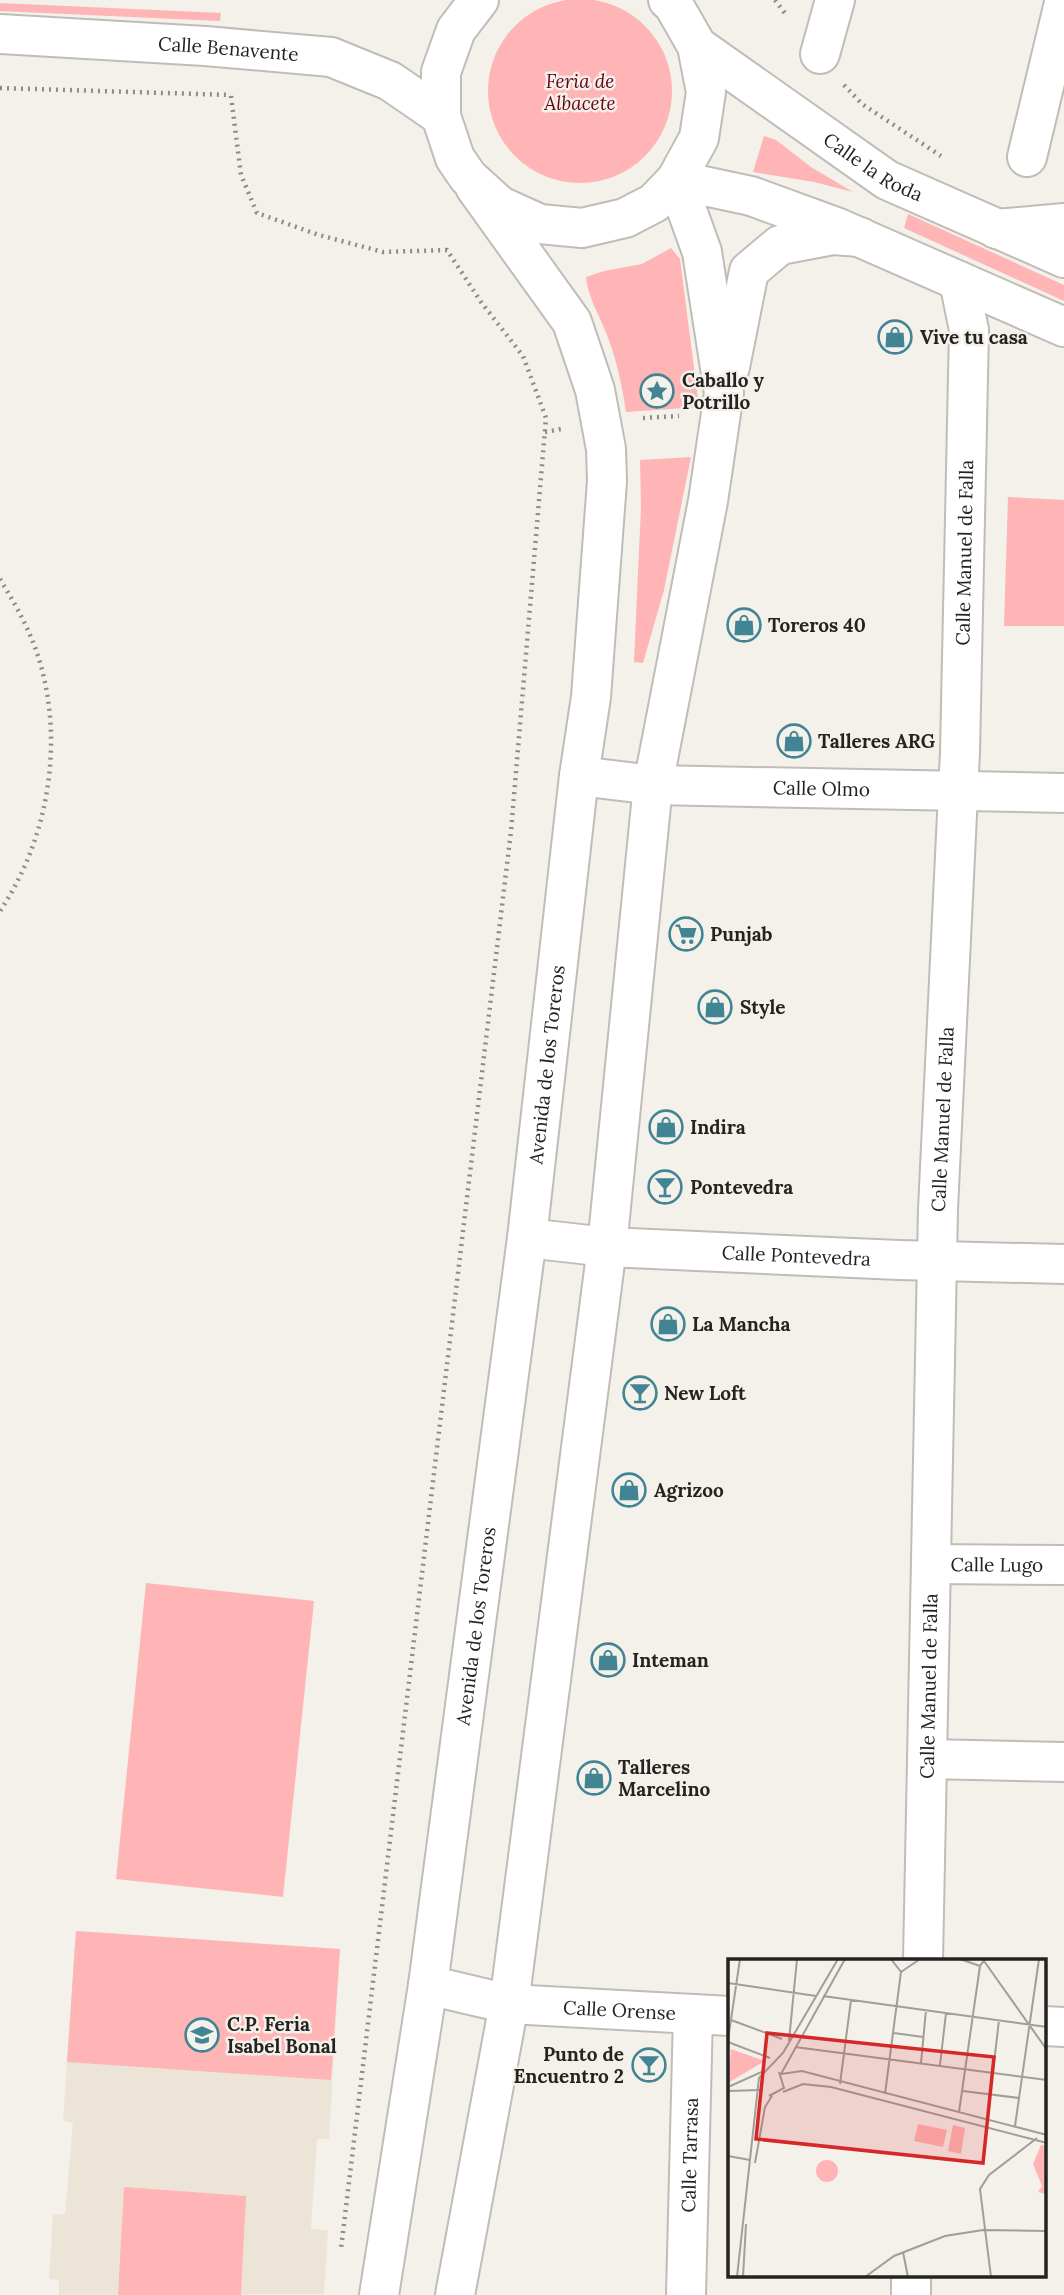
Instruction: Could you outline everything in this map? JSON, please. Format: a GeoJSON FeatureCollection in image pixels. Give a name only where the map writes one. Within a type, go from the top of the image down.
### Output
{"type":"FeatureCollection","features":[{"type":"Feature","properties":{"kind":"street"},"geometry":{"type":"LineString","coordinates":[[479,0],[456,30],[441,72],[441,116],[456,158],[468,177],[500,206],[540,224],[582,228],[625,218],[654,203],[676,180],[699,138],[706,92],[690,27],[668,0]]}},
{"type":"Feature","properties":{"kind":"street"},"geometry":{"type":"LineString","coordinates":[[828,65],[835,0]]}},
{"type":"Feature","properties":{"kind":"street"},"geometry":{"type":"LineString","coordinates":[[1027,157],[1064,4]]}},
{"type":"Feature","properties":{"kind":"street","name":"Calle la Roda"},"geometry":{"type":"LineString","coordinates":[[690,27],[887,180],[1064,258]]}},
{"type":"Feature","properties":{"kind":"street","name":"Calle Benavente"},"geometry":{"type":"LineString","coordinates":[[0,34],[205,46],[331,57],[390,81],[441,116]]}},
{"type":"Feature","properties":{"kind":"street","name":"Avenida de los Toreros"},"geometry":{"type":"LineString","coordinates":[[379,2295],[428,1985],[527,1238],[579,776],[591,697],[607,481],[606,449],[596,390],[572,322],[468,177]]}},
{"type":"Feature","properties":{"kind":"street"},"geometry":{"type":"LineString","coordinates":[[676,180],[751,196],[862,237],[1064,327]]}},
{"type":"Feature","properties":{"kind":"street"},"geometry":{"type":"LineString","coordinates":[[676,180],[702,252],[723,404]]}},
{"type":"Feature","properties":{"kind":"street"},"geometry":{"type":"LineString","coordinates":[[996,229],[1064,223]]}},
{"type":"Feature","properties":{"kind":"street"},"geometry":{"type":"LineString","coordinates":[[455,2295],[509,2004],[607,1247],[653,785],[749,271],[780,245],[833,235],[862,237]]}},
{"type":"Feature","properties":{"kind":"street","name":"Calle Manuel de Falla"},"geometry":{"type":"LineString","coordinates":[[923,1959],[937,1261],[958,791],[969,330],[959,281]]}},
{"type":"Feature","properties":{"kind":"street","name":"Calle Olmo"},"geometry":{"type":"LineString","coordinates":[[579,776],[653,785],[1064,793]]}},
{"type":"Feature","properties":{"kind":"street","name":"Calle Pontevedra"},"geometry":{"type":"LineString","coordinates":[[527,1238],[607,1247],[1064,1264]]}},
{"type":"Feature","properties":{"kind":"street","name":"Calle Lugo"},"geometry":{"type":"LineString","coordinates":[[931,1564],[1064,1565]]}},
{"type":"Feature","properties":{"kind":"street"},"geometry":{"type":"LineString","coordinates":[[927,1759],[1064,1762]]}},
{"type":"Feature","properties":{"kind":"street"},"geometry":{"type":"LineString","coordinates":[[428,1985],[509,2004]]}},
{"type":"Feature","properties":{"kind":"street","name":"Calle Orense"},"geometry":{"type":"LineString","coordinates":[[509,2004],[712,2015]]}},
{"type":"Feature","properties":{"kind":"street","name":"Calle Tarrasa"},"geometry":{"type":"LineString","coordinates":[[686,2295],[712,2015]]}},
{"type":"Feature","properties":{"kind":"street"},"geometry":{"type":"LineString","coordinates":[[1046,2026],[1064,2027]]}},
{"type":"Feature","properties":{"kind":"path"},"geometry":{"type":"LineString","coordinates":[[775,0],[789,19]]}},
{"type":"Feature","properties":{"kind":"path"},"geometry":{"type":"LineString","coordinates":[[828,65],[862,104],[946,160]]}},
{"type":"Feature","properties":{"kind":"path"},"geometry":{"type":"LineString","coordinates":[[231,96],[241,175],[257,213],[319,235],[383,253],[447,250],[481,302],[523,356],[546,418],[511,831],[341,2254]]}},
{"type":"Feature","properties":{"kind":"path"},"geometry":{"type":"LineString","coordinates":[[545,432],[723,404]]}},
{"type":"Feature","properties":{"kind":"path"},"geometry":{"type":"LineString","coordinates":[[0,579],[20,611],[38,656],[48,705],[51,747],[47,792],[37,836],[13,892],[0,911]]}},
{"type":"Feature","properties":{"kind":"shaded area","name":"C.P. Feria Isabel Bonal"},"geometry":{"type":"Polygon","coordinates":[[[76,1931],[340,1949],[329,2139],[317,2139],[311,2229],[328,2230],[324,2294],[59,2295],[59,2280],[49,2279],[53,2215],[65,2214],[73,2123],[63,2121],[76,1931]]]}},
{"type":"Feature","properties":{"kind":"green space","name":"Feria de Albacete"},"geometry":{"type":"Polygon","coordinates":[[[580,-1],[598,0],[615,6],[631,14],[645,26],[657,40],[665,56],[671,73],[671,109],[665,126],[657,142],[645,156],[631,168],[615,176],[598,182],[580,183],[562,182],[545,176],[529,168],[515,156],[503,142],[495,126],[489,109],[488,91],[489,73],[495,56],[503,40],[515,26],[529,14],[545,6],[562,0],[580,-1]]]}},
{"type":"Feature","properties":{"kind":"green space"},"geometry":{"type":"Polygon","coordinates":[[[0,3],[221,13],[220,21],[0,11],[0,3]]]}},
{"type":"Feature","properties":{"kind":"green space"},"geometry":{"type":"Polygon","coordinates":[[[764,136],[776,140],[811,167],[853,192],[814,182],[753,172],[764,136]]]}},
{"type":"Feature","properties":{"kind":"green space"},"geometry":{"type":"Polygon","coordinates":[[[908,214],[1064,285],[1064,301],[904,228],[908,214]]]}},
{"type":"Feature","properties":{"kind":"green space"},"geometry":{"type":"Polygon","coordinates":[[[671,248],[680,259],[699,407],[626,412],[614,354],[592,300],[586,277],[642,264],[671,248]]]}},
{"type":"Feature","properties":{"kind":"green space"},"geometry":{"type":"Polygon","coordinates":[[[691,457],[664,590],[643,663],[634,662],[641,508],[640,460],[691,457]]]}},
{"type":"Feature","properties":{"kind":"green space"},"geometry":{"type":"Polygon","coordinates":[[[1008,497],[1064,500],[1064,626],[1004,626],[1008,497]]]}},
{"type":"Feature","properties":{"kind":"green space"},"geometry":{"type":"Polygon","coordinates":[[[146,1583],[314,1601],[283,1897],[116,1879],[146,1583]]]}},
{"type":"Feature","properties":{"kind":"green space"},"geometry":{"type":"Polygon","coordinates":[[[76,1931],[340,1949],[331,2080],[67,2062],[76,1931]]]}},
{"type":"Feature","properties":{"kind":"green space"},"geometry":{"type":"Polygon","coordinates":[[[124,2187],[246,2196],[241,2295],[118,2295],[124,2187]]]}},
{"type":"Feature","properties":{"kind":"place","name":"Vive tu casa"},"geometry":{"type":"Point","coordinates":[895,337]}},
{"type":"Feature","properties":{"kind":"place","name":"Caballo y Potrillo"},"geometry":{"type":"Point","coordinates":[657,391]}},
{"type":"Feature","properties":{"kind":"place","name":"Toreros 40"},"geometry":{"type":"Point","coordinates":[744,625]}},
{"type":"Feature","properties":{"kind":"place","name":"Talleres ARG"},"geometry":{"type":"Point","coordinates":[794,741]}},
{"type":"Feature","properties":{"kind":"place","name":"Punjab"},"geometry":{"type":"Point","coordinates":[686,934]}},
{"type":"Feature","properties":{"kind":"place","name":"Style"},"geometry":{"type":"Point","coordinates":[715,1007]}},
{"type":"Feature","properties":{"kind":"place","name":"Indira"},"geometry":{"type":"Point","coordinates":[666,1127]}},
{"type":"Feature","properties":{"kind":"place","name":"Pontevedra"},"geometry":{"type":"Point","coordinates":[665,1187]}},
{"type":"Feature","properties":{"kind":"place","name":"La Mancha"},"geometry":{"type":"Point","coordinates":[668,1324]}},
{"type":"Feature","properties":{"kind":"place","name":"New Loft"},"geometry":{"type":"Point","coordinates":[640,1393]}},
{"type":"Feature","properties":{"kind":"place","name":"Agrizoo"},"geometry":{"type":"Point","coordinates":[629,1490]}},
{"type":"Feature","properties":{"kind":"place","name":"Inteman"},"geometry":{"type":"Point","coordinates":[608,1660]}},
{"type":"Feature","properties":{"kind":"place","name":"Talleres Marcelino"},"geometry":{"type":"Point","coordinates":[594,1778]}},
{"type":"Feature","properties":{"kind":"place","name":"C.P. Feria Isabel Bonal"},"geometry":{"type":"Point","coordinates":[202,2035]}},
{"type":"Feature","properties":{"kind":"place","name":"Punto de Encuentro 2"},"geometry":{"type":"Point","coordinates":[649,2065]}}]}
